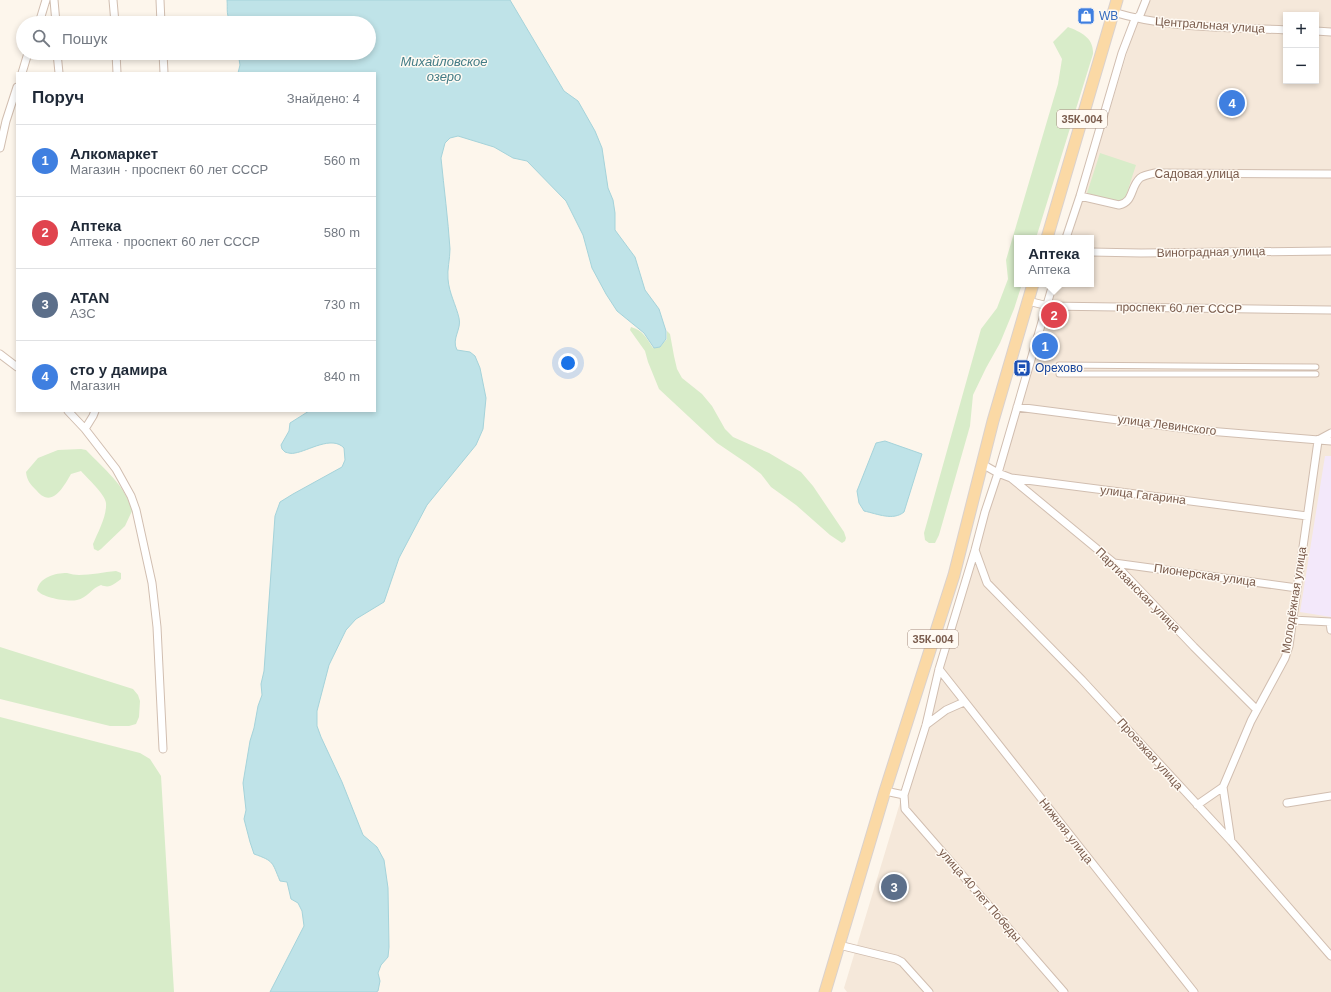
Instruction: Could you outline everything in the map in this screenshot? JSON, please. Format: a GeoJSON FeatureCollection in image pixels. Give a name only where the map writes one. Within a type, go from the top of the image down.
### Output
{"type":"FeatureCollection","features":[{"type":"Feature","properties":{"kind":"main road","name":"35К-004"},"geometry":{"type":"LineString","coordinates":[[1048,235],[1117,0]]}},
{"type":"Feature","properties":{"kind":"main road","name":"35К-004"},"geometry":{"type":"LineString","coordinates":[[825,992],[885,790],[954,574],[982,464],[1033,287]]}},
{"type":"Feature","properties":{"kind":"street"},"geometry":{"type":"LineString","coordinates":[[41,16],[46,0]]}},
{"type":"Feature","properties":{"kind":"street"},"geometry":{"type":"LineString","coordinates":[[54,0],[55,16]]}},
{"type":"Feature","properties":{"kind":"street"},"geometry":{"type":"LineString","coordinates":[[113,0],[114,16]]}},
{"type":"Feature","properties":{"kind":"street"},"geometry":{"type":"LineString","coordinates":[[160,0],[161,16]]}},
{"type":"Feature","properties":{"kind":"street"},"geometry":{"type":"LineString","coordinates":[[1067,235],[1122,53],[1135,19],[1140,15],[1146,0]]}},
{"type":"Feature","properties":{"kind":"street","name":"Центральная улица"},"geometry":{"type":"LineString","coordinates":[[1113,12],[1135,19],[1177,25],[1283,30]]}},
{"type":"Feature","properties":{"kind":"street"},"geometry":{"type":"LineString","coordinates":[[1319,31],[1331,32]]}},
{"type":"Feature","properties":{"kind":"street"},"geometry":{"type":"LineString","coordinates":[[22,72],[26,60]]}},
{"type":"Feature","properties":{"kind":"street"},"geometry":{"type":"LineString","coordinates":[[58,60],[59,72]]}},
{"type":"Feature","properties":{"kind":"street"},"geometry":{"type":"LineString","coordinates":[[116,60],[117,72]]}},
{"type":"Feature","properties":{"kind":"street"},"geometry":{"type":"LineString","coordinates":[[163,60],[164,72]]}},
{"type":"Feature","properties":{"kind":"street"},"geometry":{"type":"LineString","coordinates":[[0,148],[6,121],[16,90]]}},
{"type":"Feature","properties":{"kind":"street","name":"Садовая улица"},"geometry":{"type":"LineString","coordinates":[[1080,196],[1119,205],[1125,204],[1140,178],[1155,173],[1331,174]]}},
{"type":"Feature","properties":{"kind":"street","name":"Виноградная улица"},"geometry":{"type":"LineString","coordinates":[[1094,252],[1331,251]]}},
{"type":"Feature","properties":{"kind":"street"},"geometry":{"type":"LineString","coordinates":[[885,790],[904,795],[926,725],[939,669],[985,512],[1053,287]]}},
{"type":"Feature","properties":{"kind":"street","name":"проспект 60 лет СССР"},"geometry":{"type":"LineString","coordinates":[[1028,301],[1048,306],[1331,310]]}},
{"type":"Feature","properties":{"kind":"street"},"geometry":{"type":"LineString","coordinates":[[0,354],[16,366]]}},
{"type":"Feature","properties":{"kind":"street"},"geometry":{"type":"LineString","coordinates":[[1059,365],[1316,367]]}},
{"type":"Feature","properties":{"kind":"street"},"geometry":{"type":"LineString","coordinates":[[1081,365],[1081,374]]}},
{"type":"Feature","properties":{"kind":"street"},"geometry":{"type":"LineString","coordinates":[[1148,366],[1148,374]]}},
{"type":"Feature","properties":{"kind":"street"},"geometry":{"type":"LineString","coordinates":[[1059,374],[1316,374]]}},
{"type":"Feature","properties":{"kind":"street","name":"улица Левинского"},"geometry":{"type":"LineString","coordinates":[[1017,407],[1196,430],[1331,441]]}},
{"type":"Feature","properties":{"kind":"street"},"geometry":{"type":"LineString","coordinates":[[69,412],[125,482],[136,510],[152,583],[157,627],[164,749]]}},
{"type":"Feature","properties":{"kind":"street"},"geometry":{"type":"LineString","coordinates":[[84,429],[95,412]]}},
{"type":"Feature","properties":{"kind":"street"},"geometry":{"type":"LineString","coordinates":[[1318,441],[1331,433]]}},
{"type":"Feature","properties":{"kind":"street","name":"Молодёжная улица"},"geometry":{"type":"LineString","coordinates":[[1223,787],[1257,710],[1285,658],[1289,646],[1318,441]]}},
{"type":"Feature","properties":{"kind":"street","name":"улица Гагарина"},"geometry":{"type":"LineString","coordinates":[[982,464],[1011,478],[1307,516]]}},
{"type":"Feature","properties":{"kind":"street","name":"Партизанская улица"},"geometry":{"type":"LineString","coordinates":[[1011,478],[1114,564],[1257,710]]}},
{"type":"Feature","properties":{"kind":"street","name":"Проезжая улица"},"geometry":{"type":"LineString","coordinates":[[975,550],[986,583],[1082,680],[1231,841],[1331,956]]}},
{"type":"Feature","properties":{"kind":"street","name":"Пионерская улица"},"geometry":{"type":"LineString","coordinates":[[1114,564],[1297,588]]}},
{"type":"Feature","properties":{"kind":"street"},"geometry":{"type":"LineString","coordinates":[[1292,620],[1331,622],[1331,630]]}},
{"type":"Feature","properties":{"kind":"street","name":"Нижняя улица"},"geometry":{"type":"LineString","coordinates":[[939,669],[1194,992]]}},
{"type":"Feature","properties":{"kind":"street"},"geometry":{"type":"LineString","coordinates":[[926,725],[946,710],[964,702]]}},
{"type":"Feature","properties":{"kind":"street"},"geometry":{"type":"LineString","coordinates":[[1197,805],[1223,787],[1231,841]]}},
{"type":"Feature","properties":{"kind":"street","name":"улица 40 лет Победы"},"geometry":{"type":"LineString","coordinates":[[904,795],[905,809],[1064,992]]}},
{"type":"Feature","properties":{"kind":"street"},"geometry":{"type":"LineString","coordinates":[[1287,802],[1331,796]]}},
{"type":"Feature","properties":{"kind":"street"},"geometry":{"type":"LineString","coordinates":[[839,945],[896,959],[907,967],[929,992]]}},
{"type":"Feature","properties":{"kind":"shaded area"},"geometry":{"type":"Polygon","coordinates":[[[1143,0],[1331,0],[1331,992],[847,992],[844,988],[1056,287],[1094,287],[1094,235],[1072,235],[1143,0]]]}},
{"type":"Feature","properties":{"kind":"shaded area"},"geometry":{"type":"Polygon","coordinates":[[[1325,456],[1331,456],[1331,617],[1300,612],[1325,456]]]}},
{"type":"Feature","properties":{"kind":"green space"},"geometry":{"type":"Polygon","coordinates":[[[1068,27],[1086,36],[1093,48],[1093,54],[1037,235],[1014,235],[1014,287],[1021,287],[1000,343],[973,395],[970,426],[939,535],[935,543],[929,543],[925,540],[924,533],[981,329],[997,308],[1008,279],[1006,260],[1058,84],[1062,59],[1053,42],[1068,27]]]}},
{"type":"Feature","properties":{"kind":"green space"},"geometry":{"type":"Polygon","coordinates":[[[1100,153],[1136,165],[1124,202],[1117,202],[1087,193],[1100,153]]]}},
{"type":"Feature","properties":{"kind":"green space"},"geometry":{"type":"Polygon","coordinates":[[[631,327],[639,330],[647,338],[653,348],[660,347],[667,339],[667,331],[670,334],[677,369],[682,378],[702,394],[712,406],[725,429],[733,437],[769,453],[801,472],[813,486],[844,532],[846,538],[845,541],[842,543],[830,535],[796,505],[771,487],[761,474],[717,443],[659,389],[645,351],[630,330],[631,327]]]}},
{"type":"Feature","properties":{"kind":"green space"},"geometry":{"type":"Polygon","coordinates":[[[58,450],[86,450],[114,478],[125,494],[132,511],[125,526],[98,551],[94,549],[93,544],[104,519],[106,503],[103,495],[81,471],[71,474],[57,494],[48,498],[42,496],[33,487],[28,480],[26,472],[38,458],[58,450]]]}},
{"type":"Feature","properties":{"kind":"green space"},"geometry":{"type":"Polygon","coordinates":[[[116,571],[121,573],[121,579],[116,583],[109,586],[101,585],[81,599],[77,600],[56,599],[44,595],[37,590],[41,582],[58,574],[67,573],[84,575],[116,571]]]}},
{"type":"Feature","properties":{"kind":"green space"},"geometry":{"type":"Polygon","coordinates":[[[0,647],[133,689],[138,695],[140,701],[139,717],[136,724],[129,726],[110,726],[0,699],[0,647]]]}},
{"type":"Feature","properties":{"kind":"green space"},"geometry":{"type":"Polygon","coordinates":[[[0,717],[140,753],[150,759],[161,776],[174,992],[0,992],[0,717]]]}},
{"type":"Feature","properties":{"kind":"water","name":"Михайловское озеро"},"geometry":{"type":"Polygon","coordinates":[[[227,0],[510,0],[564,91],[578,101],[595,131],[602,148],[608,188],[613,200],[615,230],[635,257],[645,290],[659,309],[666,331],[666,339],[660,347],[654,348],[644,333],[617,311],[592,268],[583,235],[566,201],[527,161],[513,158],[494,147],[458,136],[450,138],[445,143],[441,158],[450,249],[448,279],[460,322],[455,346],[457,350],[470,352],[475,356],[480,368],[486,398],[483,429],[476,445],[427,505],[399,558],[384,602],[356,619],[346,630],[329,665],[317,711],[317,726],[321,737],[342,782],[363,835],[377,847],[384,860],[388,888],[389,947],[388,957],[381,965],[378,973],[380,981],[378,991],[376,992],[270,992],[304,926],[302,911],[298,903],[291,899],[287,882],[280,881],[272,863],[265,858],[254,854],[244,819],[246,810],[243,783],[250,741],[262,695],[261,684],[264,671],[275,516],[280,502],[342,467],[345,460],[344,448],[339,444],[327,443],[293,453],[285,452],[281,445],[289,431],[290,423],[307,412],[376,412],[376,72],[238,72],[240,65],[239,60],[376,60],[376,16],[228,16],[227,0]]]}},
{"type":"Feature","properties":{"kind":"water"},"geometry":{"type":"Polygon","coordinates":[[[885,441],[922,454],[904,512],[895,516],[885,516],[864,511],[859,503],[857,491],[876,443],[885,441]]]}},
{"type":"Feature","properties":{"kind":"place","name":"WB"},"geometry":{"type":"Point","coordinates":[1086,16]}},
{"type":"Feature","properties":{"kind":"place","name":"сто у дамира"},"geometry":{"type":"Point","coordinates":[1232,103]}},
{"type":"Feature","properties":{"kind":"place","name":"Аптека"},"geometry":{"type":"Point","coordinates":[1054,315]}},
{"type":"Feature","properties":{"kind":"place","name":"Алкомаркет"},"geometry":{"type":"Point","coordinates":[1045,346]}},
{"type":"Feature","properties":{"kind":"place","name":"Орехово"},"geometry":{"type":"Point","coordinates":[1022,368]}},
{"type":"Feature","properties":{"kind":"place","name":"ATAN"},"geometry":{"type":"Point","coordinates":[894,887]}}]}
